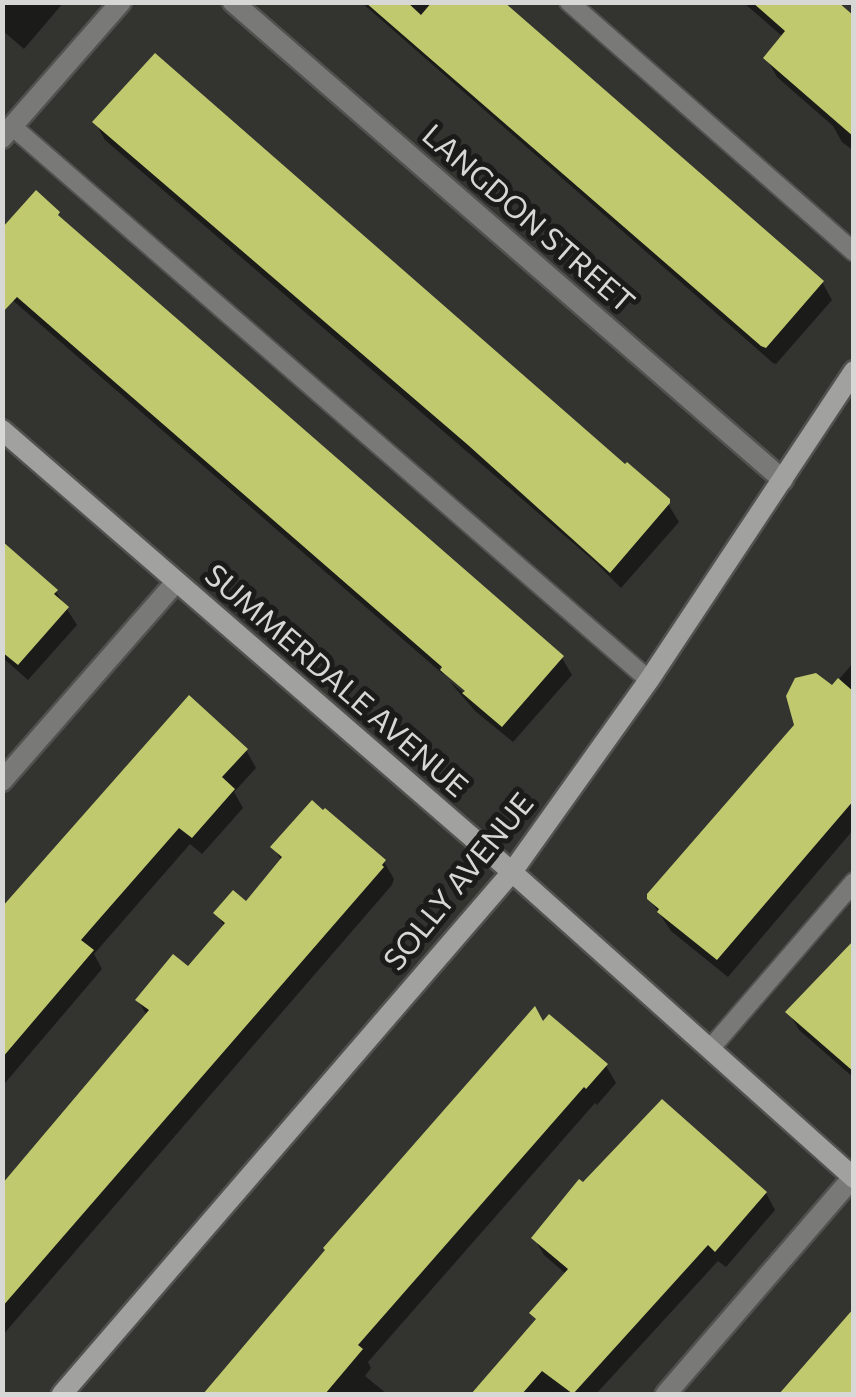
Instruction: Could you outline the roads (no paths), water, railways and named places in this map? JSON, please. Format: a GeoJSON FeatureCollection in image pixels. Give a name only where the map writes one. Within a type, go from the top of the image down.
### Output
{"type":"FeatureCollection","features":[{"type":"Feature","properties":{"kind":"street"},"geometry":{"type":"LineString","coordinates":[[8,133],[121,2]]}},
{"type":"Feature","properties":{"kind":"street","name":"LANGDON STREET"},"geometry":{"type":"LineString","coordinates":[[234,2],[783,480]]}},
{"type":"Feature","properties":{"kind":"street","name":"SOLLY AVENUE"},"geometry":{"type":"LineString","coordinates":[[62,1394],[512,872],[649,680],[854,371]]}},
{"type":"Feature","properties":{"kind":"street","name":"SUMMERDALE AVENUE"},"geometry":{"type":"LineString","coordinates":[[2,430],[512,872],[853,1178]]}},
{"type":"Feature","properties":{"kind":"street"},"geometry":{"type":"LineString","coordinates":[[2,781],[176,582]]}},
{"type":"Feature","properties":{"kind":"street"},"geometry":{"type":"LineString","coordinates":[[666,1394],[853,1178]]}},
{"type":"Feature","properties":{"kind":"lane"},"geometry":{"type":"LineString","coordinates":[[569,2],[854,252]]}},
{"type":"Feature","properties":{"kind":"lane"},"geometry":{"type":"LineString","coordinates":[[8,133],[649,680]]}},
{"type":"Feature","properties":{"kind":"lane"},"geometry":{"type":"LineString","coordinates":[[710,1049],[854,882]]}}]}
